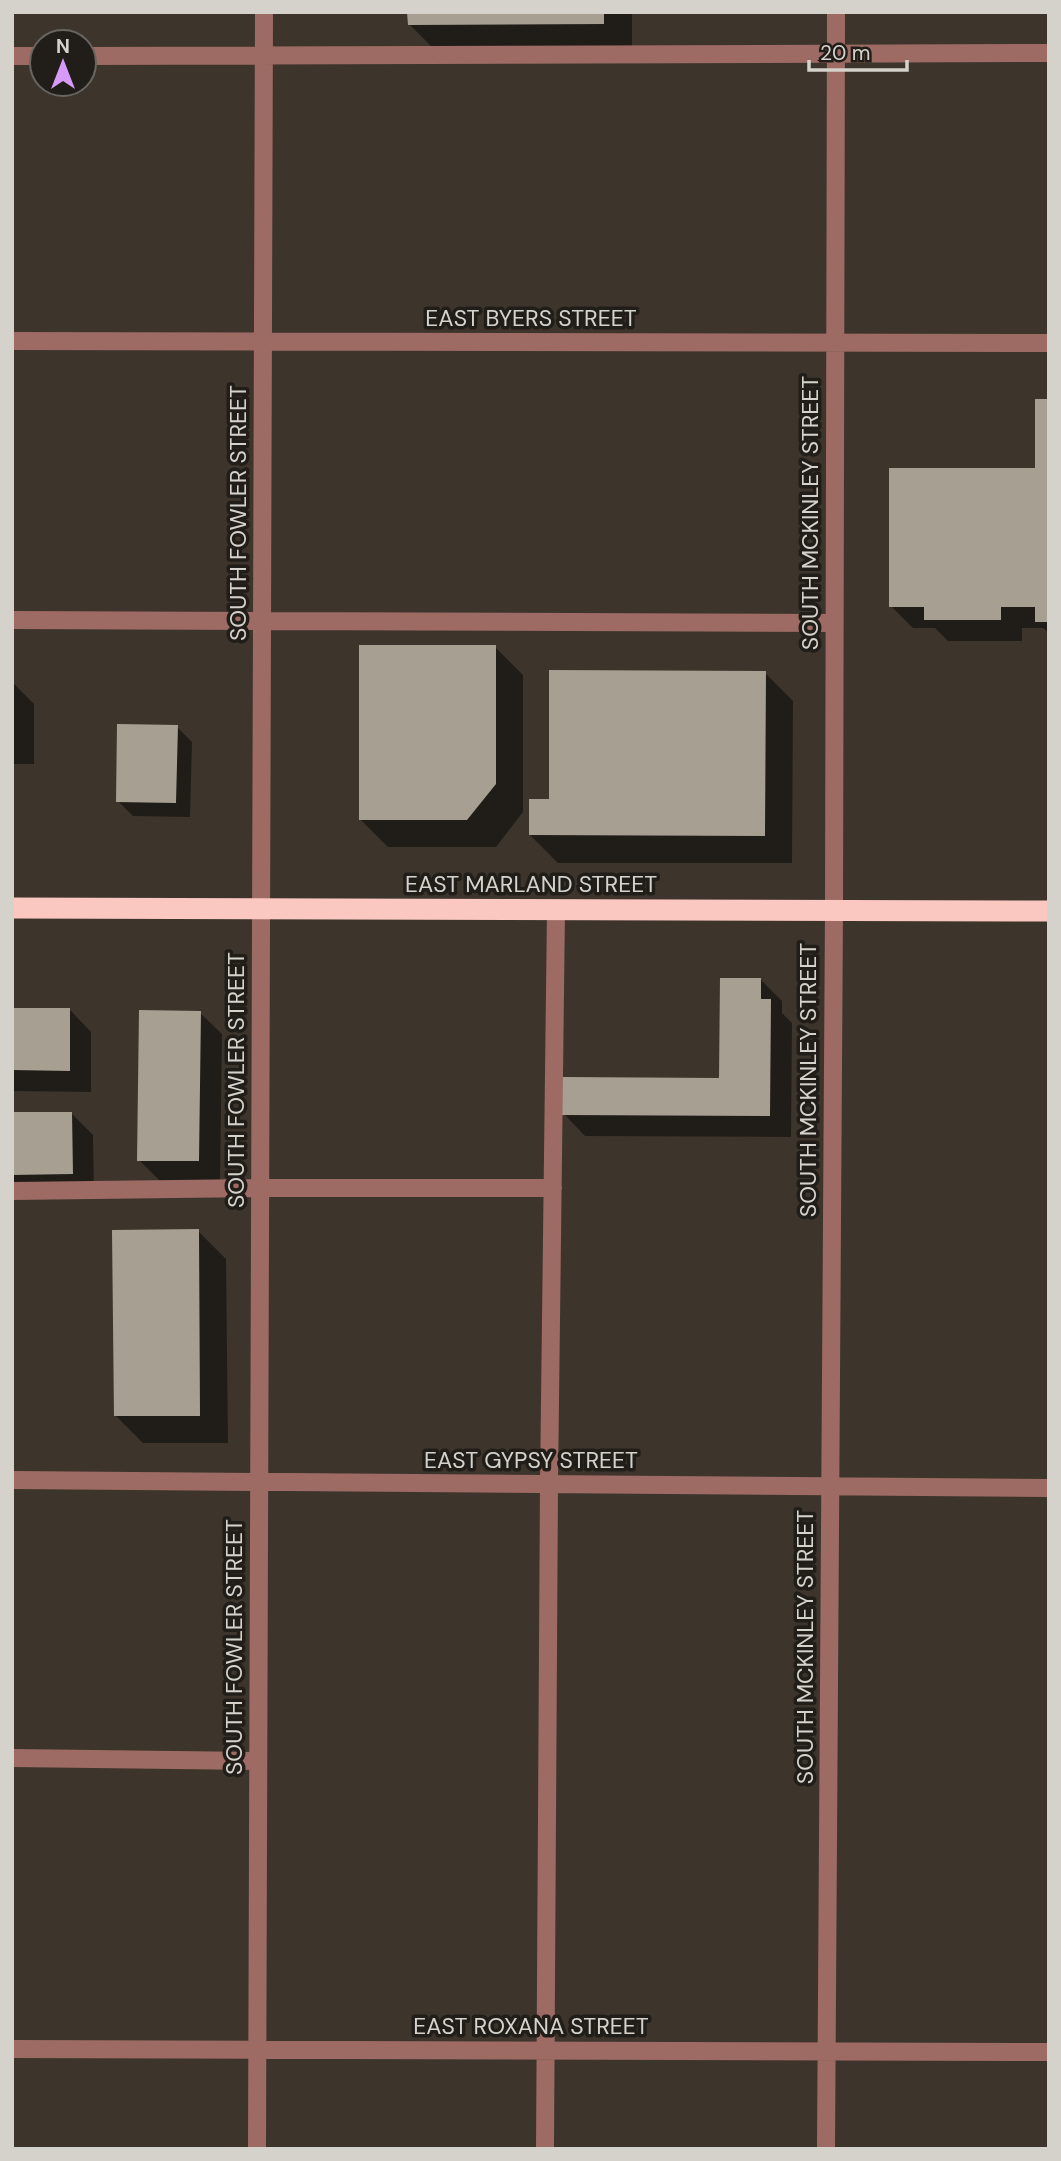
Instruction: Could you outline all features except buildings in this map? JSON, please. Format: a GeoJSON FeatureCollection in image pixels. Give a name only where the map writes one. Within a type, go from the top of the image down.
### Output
{"type":"FeatureCollection","features":[{"type":"Feature","properties":{"kind":"highway","name":"EAST MARLAND STREET"},"geometry":{"type":"LineString","coordinates":[[12,908],[1049,911]]}},
{"type":"Feature","properties":{"kind":"street","name":"SOUTH FOWLER STREET"},"geometry":{"type":"LineString","coordinates":[[257,2149],[264,12]]}},
{"type":"Feature","properties":{"kind":"street","name":"SOUTH MCKINLEY STREET"},"geometry":{"type":"LineString","coordinates":[[827,2149],[836,12]]}},
{"type":"Feature","properties":{"kind":"street"},"geometry":{"type":"LineString","coordinates":[[98,56],[1049,52]]}},
{"type":"Feature","properties":{"kind":"street","name":"EAST BYERS STREET"},"geometry":{"type":"LineString","coordinates":[[12,341],[1049,343]]}},
{"type":"Feature","properties":{"kind":"street"},"geometry":{"type":"LineString","coordinates":[[12,620],[834,623]]}},
{"type":"Feature","properties":{"kind":"street"},"geometry":{"type":"LineString","coordinates":[[545,2149],[556,910]]}},
{"type":"Feature","properties":{"kind":"street"},"geometry":{"type":"LineString","coordinates":[[12,1191],[553,1188]]}},
{"type":"Feature","properties":{"kind":"street","name":"EAST GYPSY STREET"},"geometry":{"type":"LineString","coordinates":[[12,1480],[1049,1488]]}},
{"type":"Feature","properties":{"kind":"street"},"geometry":{"type":"LineString","coordinates":[[12,1758],[258,1761]]}},
{"type":"Feature","properties":{"kind":"street","name":"EAST ROXANA STREET"},"geometry":{"type":"LineString","coordinates":[[12,2049],[1049,2052]]}}]}
